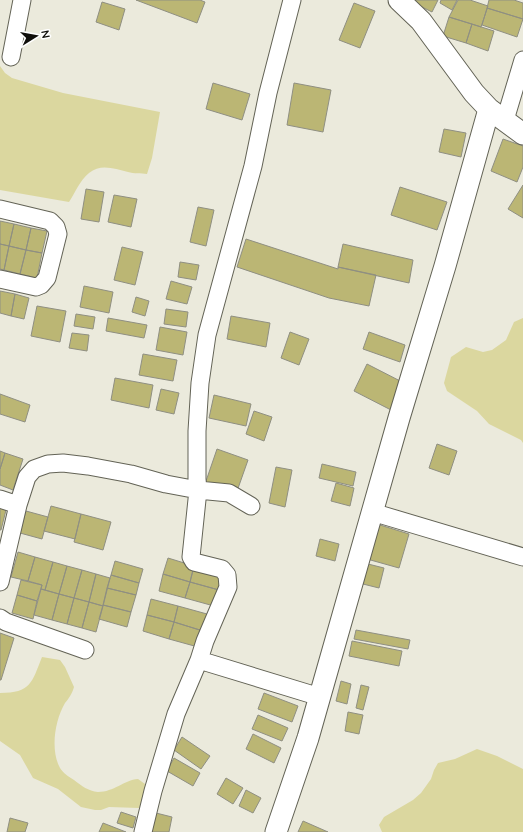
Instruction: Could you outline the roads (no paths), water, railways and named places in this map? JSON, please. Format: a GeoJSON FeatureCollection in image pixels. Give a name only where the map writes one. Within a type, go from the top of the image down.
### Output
{"type":"FeatureCollection","features":[{"type":"Feature","properties":{"kind":"street"},"geometry":{"type":"LineString","coordinates":[[11,57],[22,0]]}},
{"type":"Feature","properties":{"kind":"street"},"geometry":{"type":"LineString","coordinates":[[143,832],[153,791],[176,714],[228,587],[227,575],[222,569],[194,562],[191,557],[198,490],[197,431],[200,383],[207,335],[253,166],[268,93],[292,0]]}},
{"type":"Feature","properties":{"kind":"street"},"geometry":{"type":"LineString","coordinates":[[399,0],[420,21],[474,93],[497,114],[523,134]]}},
{"type":"Feature","properties":{"kind":"street"},"geometry":{"type":"LineString","coordinates":[[276,832],[308,738],[372,512],[445,266],[497,114],[523,60]]}},
{"type":"Feature","properties":{"kind":"street"},"geometry":{"type":"LineString","coordinates":[[0,209],[50,222],[56,227],[58,234],[47,278],[41,285],[36,287],[0,279]]}},
{"type":"Feature","properties":{"kind":"street"},"geometry":{"type":"LineString","coordinates":[[0,582],[18,505],[27,478],[34,469],[48,464],[63,463],[88,466],[131,474],[166,484],[198,490],[229,493],[251,506]]}},
{"type":"Feature","properties":{"kind":"street"},"geometry":{"type":"LineString","coordinates":[[0,500],[18,505]]}},
{"type":"Feature","properties":{"kind":"street"},"geometry":{"type":"LineString","coordinates":[[372,512],[523,557]]}},
{"type":"Feature","properties":{"kind":"street"},"geometry":{"type":"LineString","coordinates":[[0,618],[6,622],[85,650]]}},
{"type":"Feature","properties":{"kind":"street"},"geometry":{"type":"LineString","coordinates":[[199,660],[320,697]]}}]}
